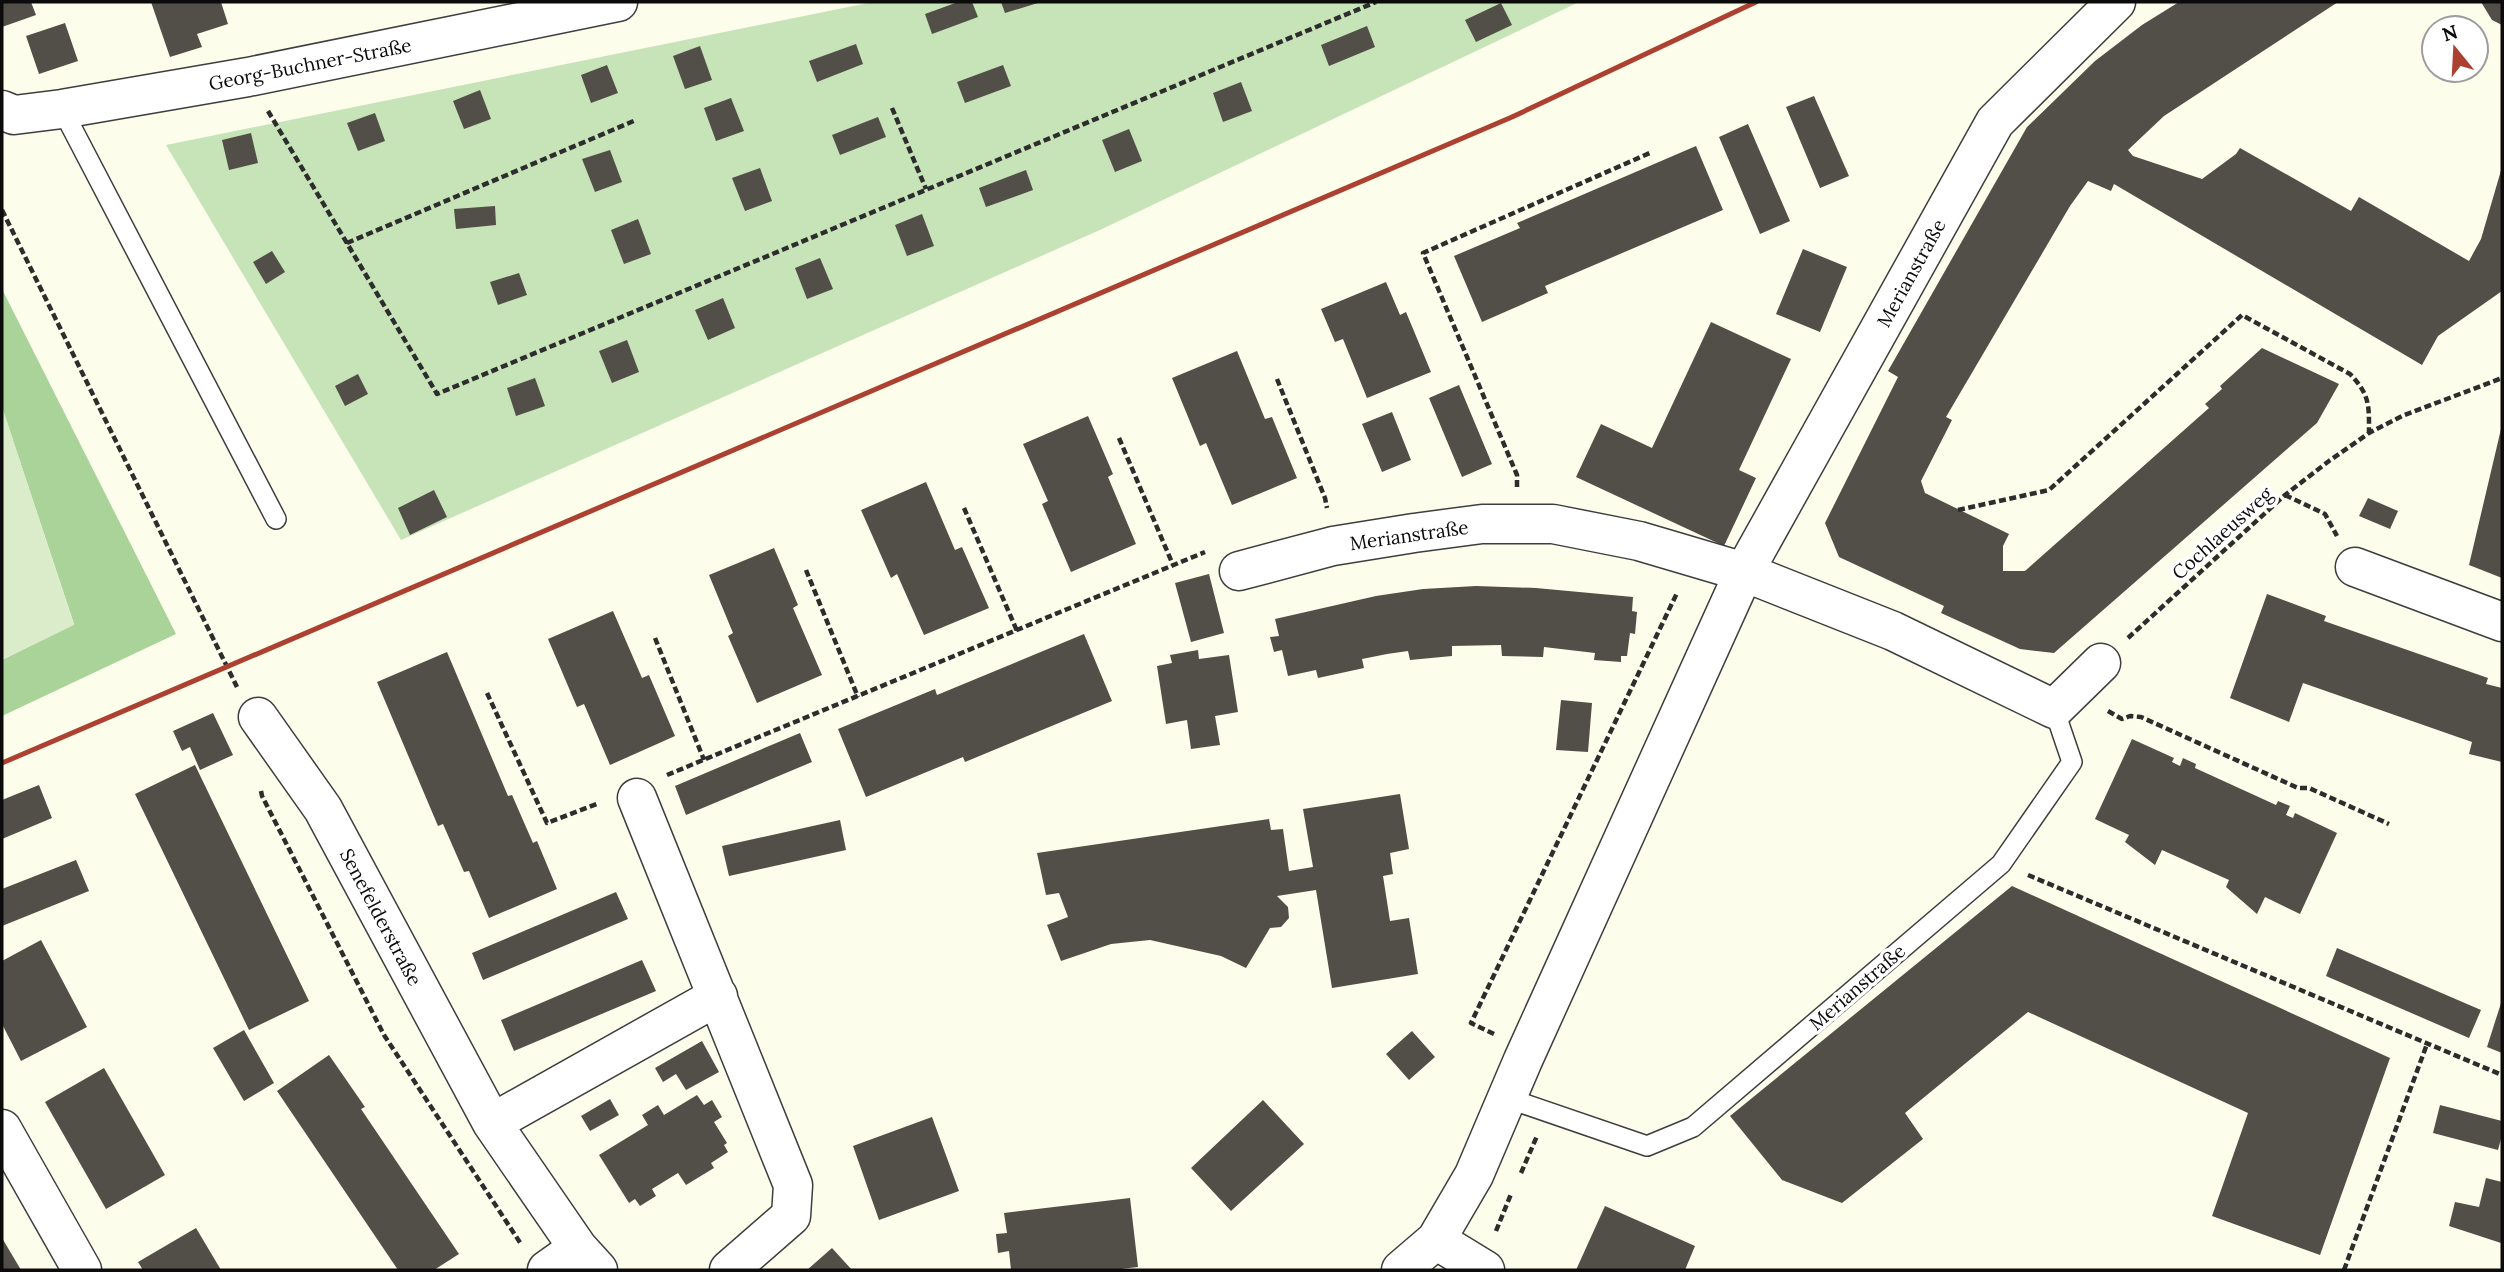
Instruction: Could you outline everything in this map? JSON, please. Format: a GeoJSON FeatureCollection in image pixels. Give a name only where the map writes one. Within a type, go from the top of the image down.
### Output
{"type":"FeatureCollection","features":[{"type":"Feature","properties":{"kind":"street","name":"Georg-Buchner-Straße"},"geometry":{"type":"LineString","coordinates":[[2,110],[14,115],[62,109],[248,77],[618,2]]}},
{"type":"Feature","properties":{"kind":"street","name":"Merianstraße"},"geometry":{"type":"LineString","coordinates":[[1401,1270],[1436,1240],[1474,1175],[1744,572],[1995,122],[2116,2]]}},
{"type":"Feature","properties":{"kind":"street","name":"Merianstraße"},"geometry":{"type":"LineString","coordinates":[[1239,571],[1333,545],[1482,524],[1553,524],[1627,538],[1744,572],[1893,631],[2054,709]]}},
{"type":"Feature","properties":{"kind":"street"},"geometry":{"type":"LineString","coordinates":[[2355,567],[2502,622]]}},
{"type":"Feature","properties":{"kind":"street"},"geometry":{"type":"LineString","coordinates":[[2054,709],[2101,663]]}},
{"type":"Feature","properties":{"kind":"street","name":"Senefelderstraße"},"geometry":{"type":"LineString","coordinates":[[258,717],[323,809],[492,1123],[588,1259]]}},
{"type":"Feature","properties":{"kind":"street"},"geometry":{"type":"LineString","coordinates":[[635,794],[793,1185],[791,1216],[729,1270]]}},
{"type":"Feature","properties":{"kind":"street"},"geometry":{"type":"LineString","coordinates":[[492,1123],[718,996]]}},
{"type":"Feature","properties":{"kind":"street"},"geometry":{"type":"LineString","coordinates":[[2,1129],[82,1270]]}},
{"type":"Feature","properties":{"kind":"street"},"geometry":{"type":"LineString","coordinates":[[1436,1240],[1485,1270]]}},
{"type":"Feature","properties":{"kind":"street"},"geometry":{"type":"LineString","coordinates":[[535,1259],[588,1259]]}},
{"type":"Feature","properties":{"kind":"lane"},"geometry":{"type":"LineString","coordinates":[[62,109],[276,519]]}},
{"type":"Feature","properties":{"kind":"lane","name":"Merianstraße"},"geometry":{"type":"LineString","coordinates":[[1507,1098],[1647,1146],[1693,1127],[2001,864],[2072,762],[2054,709]]}},
{"type":"Feature","properties":{"kind":"path"},"geometry":{"type":"LineString","coordinates":[[248,77],[437,394],[1376,2]]}},
{"type":"Feature","properties":{"kind":"path"},"geometry":{"type":"LineString","coordinates":[[892,108],[926,189]]}},
{"type":"Feature","properties":{"kind":"path"},"geometry":{"type":"LineString","coordinates":[[347,243],[636,120]]}},
{"type":"Feature","properties":{"kind":"path"},"geometry":{"type":"LineString","coordinates":[[1517,523],[1517,475],[1423,253],[1652,152]]}},
{"type":"Feature","properties":{"kind":"path"},"geometry":{"type":"LineString","coordinates":[[2,210],[237,687],[258,717]]}},
{"type":"Feature","properties":{"kind":"path"},"geometry":{"type":"LineString","coordinates":[[1958,510],[2049,490],[2242,314],[2350,374],[2361,386],[2369,402],[2369,433]]}},
{"type":"Feature","properties":{"kind":"path","name":"Cochlaeusweg"},"geometry":{"type":"LineString","coordinates":[[2101,663],[2286,495],[2329,461],[2369,433],[2434,402],[2502,377]]}},
{"type":"Feature","properties":{"kind":"path"},"geometry":{"type":"LineString","coordinates":[[1277,379],[1325,498],[1333,545]]}},
{"type":"Feature","properties":{"kind":"path"},"geometry":{"type":"LineString","coordinates":[[1119,438],[1173,565]]}},
{"type":"Feature","properties":{"kind":"path"},"geometry":{"type":"LineString","coordinates":[[2286,495],[2325,514],[2355,567]]}},
{"type":"Feature","properties":{"kind":"path"},"geometry":{"type":"LineString","coordinates":[[964,508],[1017,631]]}},
{"type":"Feature","properties":{"kind":"path"},"geometry":{"type":"LineString","coordinates":[[487,693],[547,823],[635,794],[704,760],[1212,549],[1239,571]]}},
{"type":"Feature","properties":{"kind":"path"},"geometry":{"type":"LineString","coordinates":[[1500,1037],[1471,1023],[1694,557]]}},
{"type":"Feature","properties":{"kind":"path"},"geometry":{"type":"LineString","coordinates":[[806,570],[858,697]]}},
{"type":"Feature","properties":{"kind":"path"},"geometry":{"type":"LineString","coordinates":[[656,638],[704,760]]}},
{"type":"Feature","properties":{"kind":"path"},"geometry":{"type":"LineString","coordinates":[[2108,711],[2122,719],[2130,716],[2141,717],[2298,788],[2309,788],[2389,824]]}},
{"type":"Feature","properties":{"kind":"path"},"geometry":{"type":"LineString","coordinates":[[261,783],[261,796],[384,1035],[535,1259]]}},
{"type":"Feature","properties":{"kind":"path"},"geometry":{"type":"LineString","coordinates":[[2001,864],[2502,1075]]}},
{"type":"Feature","properties":{"kind":"path"},"geometry":{"type":"LineString","coordinates":[[2344,1270],[2427,1044]]}},
{"type":"Feature","properties":{"kind":"path"},"geometry":{"type":"LineString","coordinates":[[1474,1175],[1511,1194]]}},
{"type":"Feature","properties":{"kind":"green space"},"geometry":{"type":"Polygon","coordinates":[[[873,2],[1579,2],[1102,229],[401,540],[166,145],[873,2]]]}},
{"type":"Feature","properties":{"kind":"green space"},"geometry":{"type":"Polygon","coordinates":[[[2,289],[176,634],[2,716],[2,660],[74,624],[2,407],[2,289]]]}},
{"type":"Feature","properties":{"kind":"green space"},"geometry":{"type":"Polygon","coordinates":[[[2,407],[74,625],[2,660],[2,407]]]}},
{"type":"Feature","properties":{"kind":"building"},"geometry":{"type":"Polygon","coordinates":[[[2,2],[31,2],[36,15],[2,27],[2,2]]]}},
{"type":"Feature","properties":{"kind":"building"},"geometry":{"type":"Polygon","coordinates":[[[151,2],[221,2],[228,24],[197,34],[202,47],[170,57],[151,2]]]}},
{"type":"Feature","properties":{"kind":"building"},"geometry":{"type":"Polygon","coordinates":[[[958,2],[972,2],[978,17],[932,34],[925,14],[958,2]]]}},
{"type":"Feature","properties":{"kind":"building"},"geometry":{"type":"Polygon","coordinates":[[[1001,2],[1041,2],[1005,13],[1001,2]]]}},
{"type":"Feature","properties":{"kind":"building"},"geometry":{"type":"Polygon","coordinates":[[[2179,2],[2338,2],[2164,116],[2128,150],[2133,156],[2202,179],[2236,154],[2240,148],[2351,211],[2359,197],[2469,261],[2481,239],[2502,167],[2502,291],[2438,336],[2422,365],[2114,184],[2111,191],[2088,181],[2070,206],[1946,417],[1952,420],[1921,481],[1925,493],[2009,534],[2003,546],[2003,571],[2025,571],[2209,408],[2205,404],[2222,389],[2220,386],[2262,348],[2339,384],[2317,423],[2054,653],[2020,649],[1941,613],[1944,606],[1839,557],[1825,523],[1898,377],[1888,371],[2027,127],[2095,61],[2142,25],[2179,2]]]}},
{"type":"Feature","properties":{"kind":"building"},"geometry":{"type":"Polygon","coordinates":[[[2481,2],[2502,2],[2502,25],[2492,20],[2481,2]]]}},
{"type":"Feature","properties":{"kind":"building"},"geometry":{"type":"Polygon","coordinates":[[[1501,3],[1512,25],[1476,42],[1465,20],[1501,3]]]}},
{"type":"Feature","properties":{"kind":"building"},"geometry":{"type":"Polygon","coordinates":[[[65,23],[78,61],[39,74],[26,36],[65,23]]]}},
{"type":"Feature","properties":{"kind":"building"},"geometry":{"type":"Polygon","coordinates":[[[1367,26],[1375,47],[1329,66],[1321,45],[1367,26]]]}},
{"type":"Feature","properties":{"kind":"building"},"geometry":{"type":"Polygon","coordinates":[[[856,44],[863,64],[817,82],[809,61],[856,44]]]}},
{"type":"Feature","properties":{"kind":"building"},"geometry":{"type":"Polygon","coordinates":[[[700,46],[712,80],[685,89],[673,56],[700,46]]]}},
{"type":"Feature","properties":{"kind":"building"},"geometry":{"type":"Polygon","coordinates":[[[607,65],[618,93],[591,103],[581,75],[607,65]]]}},
{"type":"Feature","properties":{"kind":"building"},"geometry":{"type":"Polygon","coordinates":[[[1003,65],[1011,86],[965,103],[957,82],[1003,65]]]}},
{"type":"Feature","properties":{"kind":"building"},"geometry":{"type":"Polygon","coordinates":[[[1241,82],[1252,111],[1223,122],[1213,93],[1241,82]]]}},
{"type":"Feature","properties":{"kind":"building"},"geometry":{"type":"Polygon","coordinates":[[[480,90],[491,119],[464,129],[453,101],[480,90]]]}},
{"type":"Feature","properties":{"kind":"building"},"geometry":{"type":"Polygon","coordinates":[[[1814,96],[1849,176],[1820,188],[1786,107],[1814,96]]]}},
{"type":"Feature","properties":{"kind":"building"},"geometry":{"type":"Polygon","coordinates":[[[731,98],[744,131],[716,141],[704,108],[731,98]]]}},
{"type":"Feature","properties":{"kind":"building"},"geometry":{"type":"Polygon","coordinates":[[[375,113],[385,141],[358,151],[347,123],[375,113]]]}},
{"type":"Feature","properties":{"kind":"building"},"geometry":{"type":"Polygon","coordinates":[[[878,117],[886,137],[840,155],[832,135],[878,117]]]}},
{"type":"Feature","properties":{"kind":"building"},"geometry":{"type":"Polygon","coordinates":[[[1748,124],[1790,221],[1760,234],[1719,137],[1748,124]]]}},
{"type":"Feature","properties":{"kind":"building"},"geometry":{"type":"Polygon","coordinates":[[[1129,129],[1142,161],[1115,172],[1102,140],[1129,129]]]}},
{"type":"Feature","properties":{"kind":"building"},"geometry":{"type":"Polygon","coordinates":[[[251,133],[258,163],[229,170],[222,140],[251,133]]]}},
{"type":"Feature","properties":{"kind":"building"},"geometry":{"type":"Polygon","coordinates":[[[1696,146],[1723,210],[1545,286],[1548,293],[1482,322],[1454,256],[1520,228],[1517,223],[1696,146]]]}},
{"type":"Feature","properties":{"kind":"building"},"geometry":{"type":"Polygon","coordinates":[[[610,150],[622,182],[595,192],[582,159],[610,150]]]}},
{"type":"Feature","properties":{"kind":"building"},"geometry":{"type":"Polygon","coordinates":[[[760,168],[772,201],[745,211],[732,178],[760,168]]]}},
{"type":"Feature","properties":{"kind":"building"},"geometry":{"type":"Polygon","coordinates":[[[1026,170],[1033,190],[986,207],[979,188],[1026,170]]]}},
{"type":"Feature","properties":{"kind":"building"},"geometry":{"type":"Polygon","coordinates":[[[495,206],[496,225],[456,229],[454,209],[495,206]]]}},
{"type":"Feature","properties":{"kind":"building"},"geometry":{"type":"Polygon","coordinates":[[[922,214],[934,246],[907,256],[895,225],[922,214]]]}},
{"type":"Feature","properties":{"kind":"building"},"geometry":{"type":"Polygon","coordinates":[[[638,219],[651,254],[624,264],[611,230],[638,219]]]}},
{"type":"Feature","properties":{"kind":"building"},"geometry":{"type":"Polygon","coordinates":[[[1803,249],[1847,267],[1820,332],[1776,314],[1803,249]]]}},
{"type":"Feature","properties":{"kind":"building"},"geometry":{"type":"Polygon","coordinates":[[[272,251],[285,272],[266,284],[253,262],[272,251]]]}},
{"type":"Feature","properties":{"kind":"building"},"geometry":{"type":"Polygon","coordinates":[[[820,258],[833,289],[807,299],[795,268],[820,258]]]}},
{"type":"Feature","properties":{"kind":"building"},"geometry":{"type":"Polygon","coordinates":[[[519,273],[527,295],[498,305],[490,282],[519,273]]]}},
{"type":"Feature","properties":{"kind":"building"},"geometry":{"type":"Polygon","coordinates":[[[1386,282],[1400,315],[1406,312],[1431,372],[1367,398],[1343,339],[1335,342],[1321,309],[1386,282]]]}},
{"type":"Feature","properties":{"kind":"building"},"geometry":{"type":"Polygon","coordinates":[[[723,298],[735,328],[708,340],[695,310],[723,298]]]}},
{"type":"Feature","properties":{"kind":"building"},"geometry":{"type":"Polygon","coordinates":[[[1711,322],[1791,359],[1739,470],[1756,478],[1724,546],[1576,477],[1601,424],[1652,448],[1711,322]]]}},
{"type":"Feature","properties":{"kind":"building"},"geometry":{"type":"Polygon","coordinates":[[[627,340],[639,372],[612,383],[599,351],[627,340]]]}},
{"type":"Feature","properties":{"kind":"building"},"geometry":{"type":"Polygon","coordinates":[[[1237,351],[1265,419],[1272,417],[1297,478],[1232,505],[1206,443],[1200,446],[1172,378],[1237,351]]]}},
{"type":"Feature","properties":{"kind":"building"},"geometry":{"type":"Polygon","coordinates":[[[358,374],[368,394],[345,406],[335,386],[358,374]]]}},
{"type":"Feature","properties":{"kind":"building"},"geometry":{"type":"Polygon","coordinates":[[[535,378],[545,406],[516,416],[507,388],[535,378]]]}},
{"type":"Feature","properties":{"kind":"building"},"geometry":{"type":"Polygon","coordinates":[[[1459,385],[1492,464],[1462,477],[1429,398],[1459,385]]]}},
{"type":"Feature","properties":{"kind":"building"},"geometry":{"type":"Polygon","coordinates":[[[1392,412],[1411,460],[1382,472],[1362,424],[1392,412]]]}},
{"type":"Feature","properties":{"kind":"building"},"geometry":{"type":"Polygon","coordinates":[[[1088,416],[1113,474],[1108,477],[1136,544],[1071,572],[1042,504],[1048,501],[1023,444],[1088,416]]]}},
{"type":"Feature","properties":{"kind":"building"},"geometry":{"type":"Polygon","coordinates":[[[2502,429],[2502,578],[2469,565],[2502,429]]]}},
{"type":"Feature","properties":{"kind":"building"},"geometry":{"type":"Polygon","coordinates":[[[926,482],[955,550],[962,547],[989,608],[924,635],[897,574],[891,578],[861,510],[926,482]]]}},
{"type":"Feature","properties":{"kind":"building"},"geometry":{"type":"Polygon","coordinates":[[[434,490],[447,517],[410,535],[398,508],[434,490]]]}},
{"type":"Feature","properties":{"kind":"building"},"geometry":{"type":"Polygon","coordinates":[[[2368,498],[2398,511],[2390,529],[2359,516],[2368,498]]]}},
{"type":"Feature","properties":{"kind":"building"},"geometry":{"type":"Polygon","coordinates":[[[774,548],[798,605],[793,608],[822,675],[757,703],[728,636],[733,633],[709,575],[774,548]]]}},
{"type":"Feature","properties":{"kind":"building"},"geometry":{"type":"Polygon","coordinates":[[[1209,574],[1224,633],[1191,642],[1175,583],[1209,574]]]}},
{"type":"Feature","properties":{"kind":"building"},"geometry":{"type":"Polygon","coordinates":[[[1476,586],[1536,588],[1633,597],[1632,611],[1637,612],[1635,634],[1630,633],[1627,656],[1621,656],[1621,662],[1594,660],[1595,653],[1544,647],[1543,657],[1502,656],[1501,645],[1452,646],[1452,656],[1410,660],[1408,651],[1387,654],[1362,659],[1364,668],[1318,678],[1316,670],[1288,676],[1282,650],[1274,652],[1270,637],[1279,636],[1275,619],[1376,596],[1423,589],[1476,586]]]}},
{"type":"Feature","properties":{"kind":"building"},"geometry":{"type":"Polygon","coordinates":[[[2267,594],[2326,616],[2324,621],[2488,678],[2486,684],[2502,688],[2502,762],[2469,754],[2472,742],[2303,683],[2289,722],[2230,698],[2267,594]]]}},
{"type":"Feature","properties":{"kind":"building"},"geometry":{"type":"Polygon","coordinates":[[[613,611],[642,678],[649,675],[675,736],[610,765],[584,704],[577,707],[548,639],[613,611]]]}},
{"type":"Feature","properties":{"kind":"building"},"geometry":{"type":"Polygon","coordinates":[[[1084,634],[1112,701],[965,762],[963,757],[866,797],[838,729],[935,689],[937,695],[1084,634]]]}},
{"type":"Feature","properties":{"kind":"building"},"geometry":{"type":"Polygon","coordinates":[[[1198,650],[1199,659],[1229,655],[1238,712],[1215,716],[1220,745],[1191,749],[1187,720],[1166,724],[1157,666],[1172,663],[1170,655],[1198,650]]]}},
{"type":"Feature","properties":{"kind":"building"},"geometry":{"type":"Polygon","coordinates":[[[447,652],[508,796],[512,795],[533,843],[537,841],[557,889],[489,918],[469,871],[464,872],[443,824],[438,826],[377,682],[447,652]]]}},
{"type":"Feature","properties":{"kind":"building"},"geometry":{"type":"Polygon","coordinates":[[[1561,700],[1592,703],[1588,752],[1556,750],[1561,700]]]}},
{"type":"Feature","properties":{"kind":"building"},"geometry":{"type":"Polygon","coordinates":[[[213,713],[233,755],[200,770],[190,747],[182,751],[173,731],[213,713]]]}},
{"type":"Feature","properties":{"kind":"building"},"geometry":{"type":"Polygon","coordinates":[[[800,733],[812,762],[686,815],[675,786],[800,733]]]}},
{"type":"Feature","properties":{"kind":"building"},"geometry":{"type":"Polygon","coordinates":[[[2132,739],[2174,758],[2172,762],[2180,766],[2183,758],[2196,764],[2195,768],[2276,805],[2278,801],[2290,806],[2286,815],[2293,818],[2295,813],[2337,833],[2300,914],[2265,897],[2257,914],[2226,887],[2229,880],[2162,850],[2155,865],[2125,842],[2129,835],[2095,819],[2132,739]]]}},
{"type":"Feature","properties":{"kind":"building"},"geometry":{"type":"Polygon","coordinates":[[[195,765],[309,1001],[249,1030],[135,794],[195,765]]]}},
{"type":"Feature","properties":{"kind":"building"},"geometry":{"type":"Polygon","coordinates":[[[39,785],[52,818],[2,839],[2,800],[39,785]]]}},
{"type":"Feature","properties":{"kind":"building"},"geometry":{"type":"Polygon","coordinates":[[[1400,794],[1409,849],[1390,853],[1393,874],[1383,876],[1390,921],[1409,918],[1418,974],[1332,988],[1316,890],[1277,896],[1288,907],[1289,918],[1281,927],[1270,928],[1246,968],[1221,956],[1150,940],[1111,944],[1061,961],[1047,925],[1068,917],[1059,893],[1046,895],[1037,853],[1269,819],[1271,830],[1283,829],[1289,871],[1313,867],[1303,809],[1400,794]]]}},
{"type":"Feature","properties":{"kind":"building"},"geometry":{"type":"Polygon","coordinates":[[[840,820],[846,850],[729,876],[722,846],[840,820]]]}},
{"type":"Feature","properties":{"kind":"building"},"geometry":{"type":"Polygon","coordinates":[[[76,860],[89,891],[2,926],[2,889],[76,860]]]}},
{"type":"Feature","properties":{"kind":"building"},"geometry":{"type":"Polygon","coordinates":[[[2012,886],[2390,1058],[2320,1255],[2212,1216],[2248,1113],[2028,1012],[1905,1113],[1923,1139],[1842,1203],[1782,1180],[1730,1116],[2012,886]]]}},
{"type":"Feature","properties":{"kind":"building"},"geometry":{"type":"Polygon","coordinates":[[[616,892],[628,919],[483,980],[472,953],[616,892]]]}},
{"type":"Feature","properties":{"kind":"building"},"geometry":{"type":"Polygon","coordinates":[[[41,940],[87,1027],[21,1061],[2,1024],[2,961],[41,940]]]}},
{"type":"Feature","properties":{"kind":"building"},"geometry":{"type":"Polygon","coordinates":[[[2337,948],[2481,1010],[2469,1038],[2326,976],[2337,948]]]}},
{"type":"Feature","properties":{"kind":"building"},"geometry":{"type":"Polygon","coordinates":[[[642,960],[656,991],[514,1051],[501,1020],[642,960]]]}},
{"type":"Feature","properties":{"kind":"building"},"geometry":{"type":"Polygon","coordinates":[[[2502,1000],[2502,1053],[2487,1047],[2502,1000]]]}},
{"type":"Feature","properties":{"kind":"building"},"geometry":{"type":"Polygon","coordinates":[[[244,1030],[274,1083],[244,1101],[213,1048],[244,1030]]]}},
{"type":"Feature","properties":{"kind":"building"},"geometry":{"type":"Polygon","coordinates":[[[1412,1031],[1435,1057],[1409,1080],[1386,1054],[1412,1031]]]}},
{"type":"Feature","properties":{"kind":"building"},"geometry":{"type":"Polygon","coordinates":[[[702,1041],[719,1072],[686,1090],[676,1074],[663,1082],[655,1068],[702,1041]]]}},
{"type":"Feature","properties":{"kind":"building"},"geometry":{"type":"Polygon","coordinates":[[[329,1055],[365,1107],[361,1109],[459,1254],[434,1270],[398,1270],[277,1091],[329,1055]]]}},
{"type":"Feature","properties":{"kind":"building"},"geometry":{"type":"Polygon","coordinates":[[[104,1068],[165,1175],[106,1209],[45,1102],[104,1068]]]}},
{"type":"Feature","properties":{"kind":"building"},"geometry":{"type":"Polygon","coordinates":[[[697,1095],[704,1105],[712,1100],[722,1117],[714,1122],[727,1143],[724,1145],[728,1152],[711,1163],[714,1168],[686,1185],[678,1173],[652,1189],[656,1196],[640,1206],[635,1199],[629,1203],[599,1155],[648,1125],[642,1115],[658,1105],[664,1115],[697,1095]]]}},
{"type":"Feature","properties":{"kind":"building"},"geometry":{"type":"Polygon","coordinates":[[[610,1099],[619,1115],[590,1131],[581,1116],[610,1099]]]}},
{"type":"Feature","properties":{"kind":"building"},"geometry":{"type":"Polygon","coordinates":[[[1263,1100],[1304,1144],[1231,1211],[1191,1168],[1263,1100]]]}},
{"type":"Feature","properties":{"kind":"building"},"geometry":{"type":"Polygon","coordinates":[[[2440,1105],[2502,1121],[2498,1150],[2433,1133],[2440,1105]]]}},
{"type":"Feature","properties":{"kind":"building"},"geometry":{"type":"Polygon","coordinates":[[[932,1117],[959,1191],[879,1220],[853,1146],[932,1117]]]}},
{"type":"Feature","properties":{"kind":"building"},"geometry":{"type":"Polygon","coordinates":[[[2486,1178],[2502,1182],[2501,1243],[2449,1226],[2455,1202],[2479,1207],[2486,1178]]]}},
{"type":"Feature","properties":{"kind":"building"},"geometry":{"type":"Polygon","coordinates":[[[1130,1198],[1138,1267],[1112,1270],[1011,1270],[1009,1251],[998,1253],[996,1234],[1007,1233],[1004,1213],[1130,1198]]]}},
{"type":"Feature","properties":{"kind":"building"},"geometry":{"type":"Polygon","coordinates":[[[1605,1206],[1695,1246],[1685,1270],[1576,1270],[1605,1206]]]}},
{"type":"Feature","properties":{"kind":"building"},"geometry":{"type":"Polygon","coordinates":[[[196,1228],[221,1270],[143,1270],[138,1262],[196,1228]]]}},
{"type":"Feature","properties":{"kind":"building"},"geometry":{"type":"Polygon","coordinates":[[[2,1238],[5,1243],[21,1270],[2,1270],[2,1238]]]}},
{"type":"Feature","properties":{"kind":"building"},"geometry":{"type":"Polygon","coordinates":[[[832,1248],[852,1270],[807,1270],[832,1248]]]}},
{"type":"Feature","properties":{"kind":"railway"},"geometry":{"type":"LineString","coordinates":[[2,763],[1512,117],[1756,2]]}}]}
